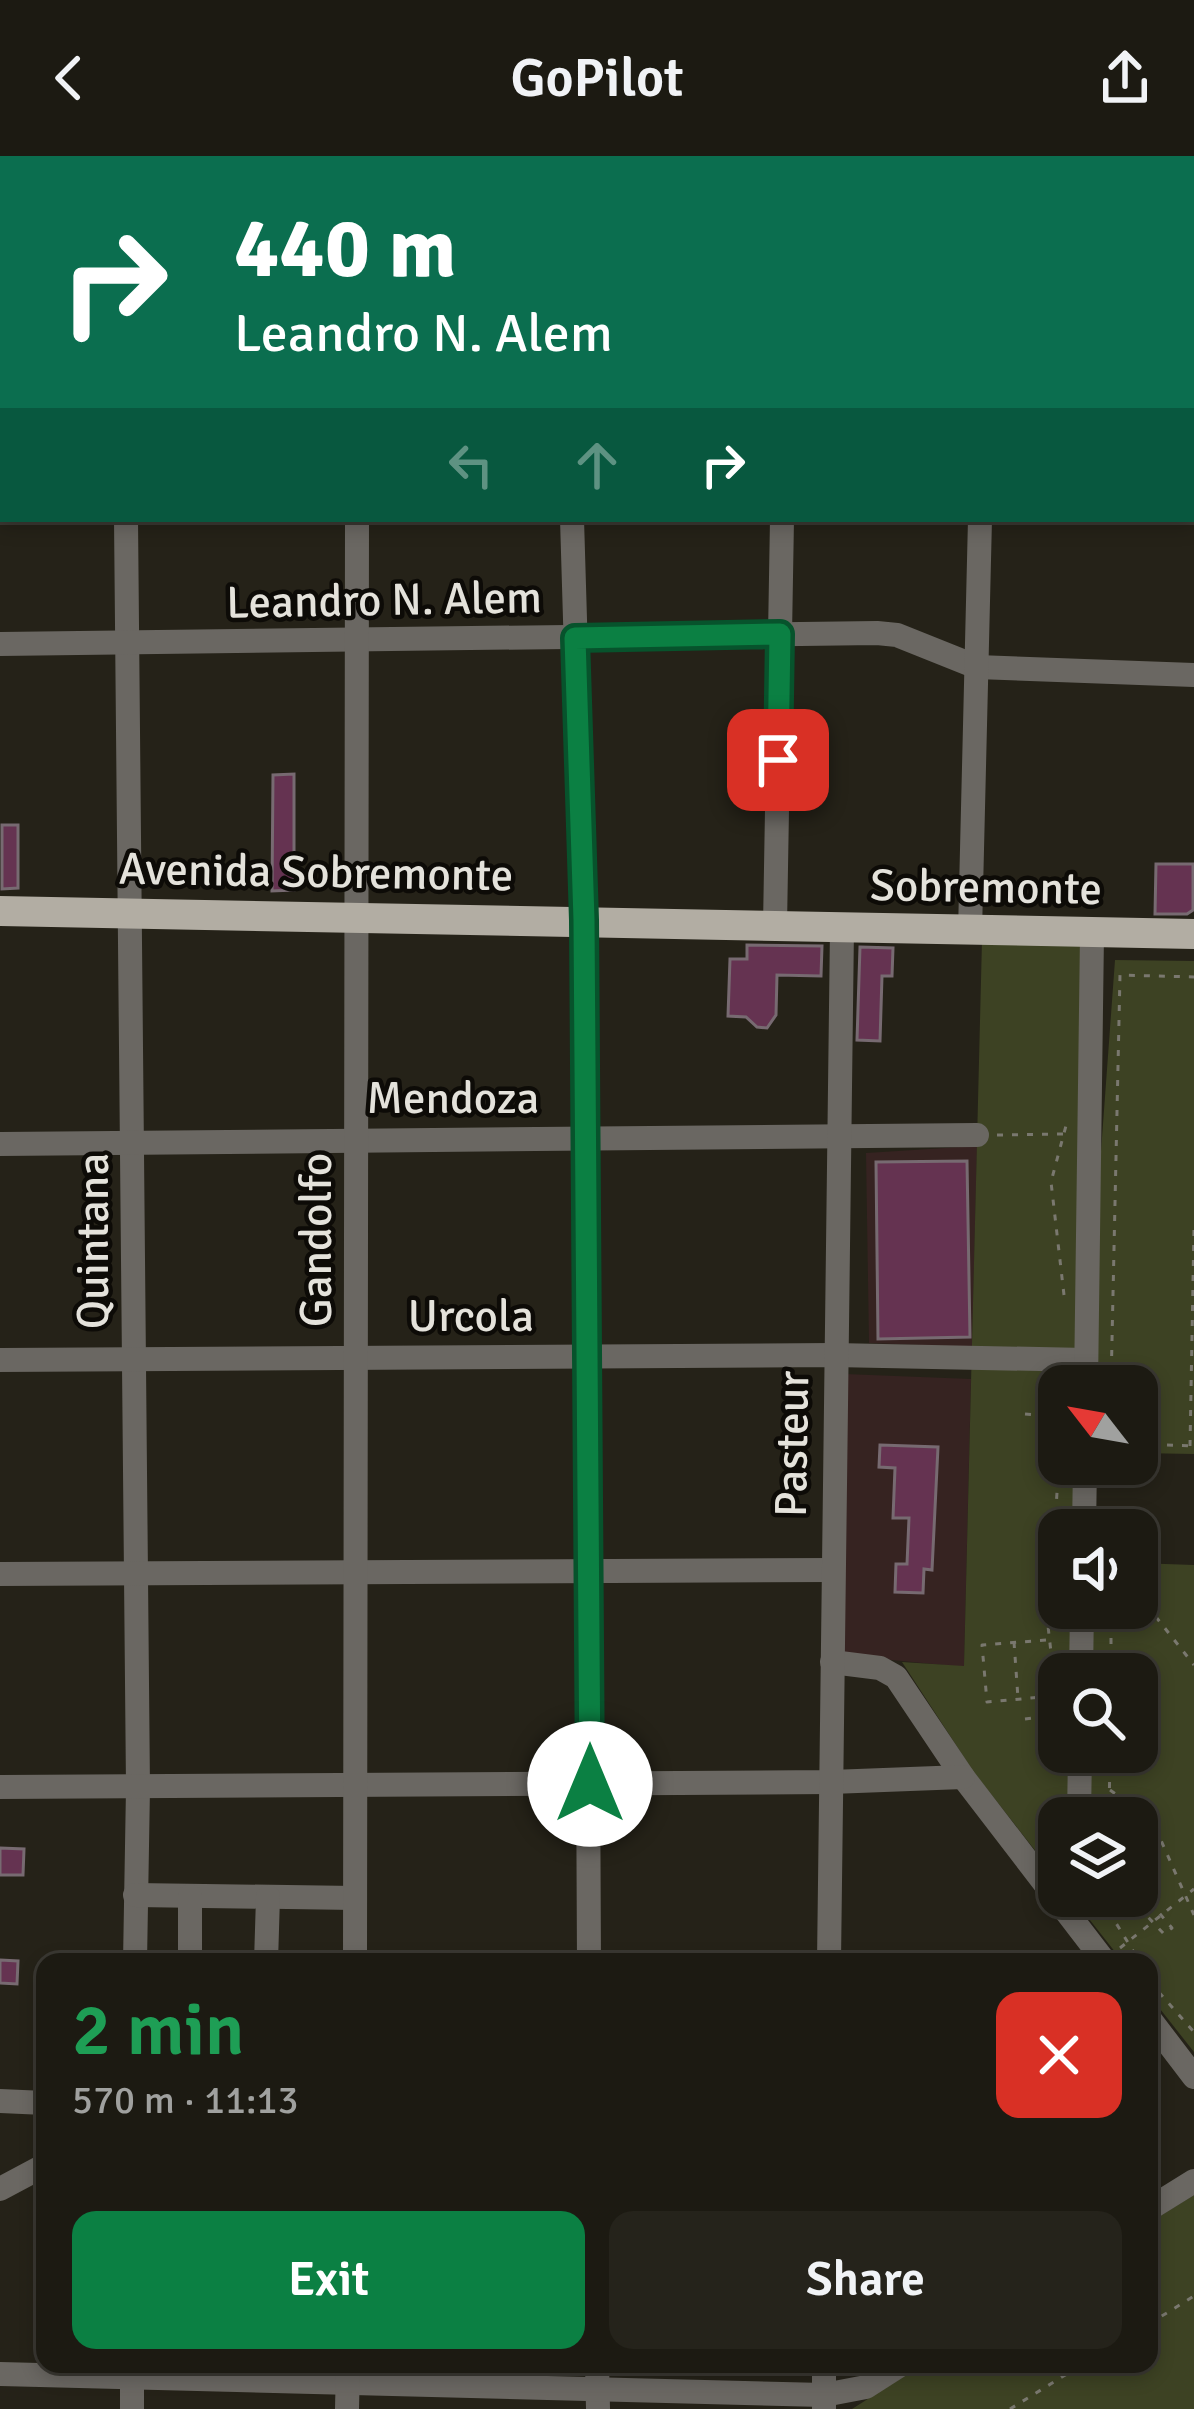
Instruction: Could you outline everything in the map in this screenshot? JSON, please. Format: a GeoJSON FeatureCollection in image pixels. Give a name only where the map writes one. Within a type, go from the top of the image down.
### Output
{"type":"FeatureCollection","features":[{"type":"Feature","properties":{"kind":"main road","name":"Avenida Sobremonte"},"geometry":{"type":"LineString","coordinates":[[0,911],[776,926]]}},
{"type":"Feature","properties":{"kind":"main road","name":"Sobremonte"},"geometry":{"type":"LineString","coordinates":[[776,926],[1194,934]]}},
{"type":"Feature","properties":{"kind":"street","name":"Quintana"},"geometry":{"type":"LineString","coordinates":[[126,522],[134,1143],[135,1953]]}},
{"type":"Feature","properties":{"kind":"street","name":"Gandolfo"},"geometry":{"type":"LineString","coordinates":[[355,1953],[357,522]]}},
{"type":"Feature","properties":{"kind":"street"},"geometry":{"type":"LineString","coordinates":[[572,522],[584,920],[589,1953]]}},
{"type":"Feature","properties":{"kind":"street"},"geometry":{"type":"LineString","coordinates":[[776,926],[782,522]]}},
{"type":"Feature","properties":{"kind":"street"},"geometry":{"type":"LineString","coordinates":[[970,932],[980,522]]}},
{"type":"Feature","properties":{"kind":"street","name":"Leandro N. Alem"},"geometry":{"type":"LineString","coordinates":[[0,644],[897,635],[977,667],[1194,675]]}},
{"type":"Feature","properties":{"kind":"street","name":"Pasteur"},"geometry":{"type":"LineString","coordinates":[[829,1953],[842,928]]}},
{"type":"Feature","properties":{"kind":"street"},"geometry":{"type":"LineString","coordinates":[[1086,1365],[1092,934]]}},
{"type":"Feature","properties":{"kind":"street","name":"Mendoza"},"geometry":{"type":"LineString","coordinates":[[0,1144],[977,1135]]}},
{"type":"Feature","properties":{"kind":"street","name":"Urcola"},"geometry":{"type":"LineString","coordinates":[[0,1360],[834,1355],[1086,1360]]}},
{"type":"Feature","properties":{"kind":"street"},"geometry":{"type":"LineString","coordinates":[[0,1574],[832,1570]]}},
{"type":"Feature","properties":{"kind":"street"},"geometry":{"type":"LineString","coordinates":[[832,1662],[880,1668],[896,1677],[956,1777],[1098,1953]]}},
{"type":"Feature","properties":{"kind":"street"},"geometry":{"type":"LineString","coordinates":[[0,1786],[137,1789],[956,1777]]}},
{"type":"Feature","properties":{"kind":"street"},"geometry":{"type":"LineString","coordinates":[[135,1895],[355,1898]]}},
{"type":"Feature","properties":{"kind":"street"},"geometry":{"type":"LineString","coordinates":[[190,1896],[190,1953]]}},
{"type":"Feature","properties":{"kind":"street"},"geometry":{"type":"LineString","coordinates":[[266,1953],[268,1897]]}},
{"type":"Feature","properties":{"kind":"street"},"geometry":{"type":"LineString","coordinates":[[1078,1917],[1078,1932],[1089,1953]]}},
{"type":"Feature","properties":{"kind":"street"},"geometry":{"type":"LineString","coordinates":[[1158,2030],[1194,2077]]}},
{"type":"Feature","properties":{"kind":"street"},"geometry":{"type":"LineString","coordinates":[[1158,2046],[1194,2092]]}},
{"type":"Feature","properties":{"kind":"street"},"geometry":{"type":"LineString","coordinates":[[0,2102],[36,2104]]}},
{"type":"Feature","properties":{"kind":"street"},"geometry":{"type":"LineString","coordinates":[[0,2189],[36,2170]]}},
{"type":"Feature","properties":{"kind":"street"},"geometry":{"type":"LineString","coordinates":[[1158,2203],[1194,2181]]}},
{"type":"Feature","properties":{"kind":"street"},"geometry":{"type":"LineString","coordinates":[[0,2374],[66,2373]]}},
{"type":"Feature","properties":{"kind":"street"},"geometry":{"type":"LineString","coordinates":[[132,2373],[132,2409]]}},
{"type":"Feature","properties":{"kind":"street"},"geometry":{"type":"LineString","coordinates":[[347,2409],[348,2373],[598,2400],[824,2402],[887,2373]]}},
{"type":"Feature","properties":{"kind":"path"},"geometry":{"type":"LineString","coordinates":[[1111,1365],[1120,975],[1194,977]]}},
{"type":"Feature","properties":{"kind":"path"},"geometry":{"type":"LineString","coordinates":[[977,1135],[1089,1134]]}},
{"type":"Feature","properties":{"kind":"path"},"geometry":{"type":"LineString","coordinates":[[1158,1445],[1192,1446],[1194,1228]]}},
{"type":"Feature","properties":{"kind":"path"},"geometry":{"type":"LineString","coordinates":[[1025,1414],[1038,1415]]}},
{"type":"Feature","properties":{"kind":"path"},"geometry":{"type":"LineString","coordinates":[[1051,1653],[1058,1485]]}},
{"type":"Feature","properties":{"kind":"path"},"geometry":{"type":"LineString","coordinates":[[1158,1620],[1194,1665]]}},
{"type":"Feature","properties":{"kind":"path"},"geometry":{"type":"LineString","coordinates":[[1038,1698],[987,1702],[982,1645],[1049,1639]]}},
{"type":"Feature","properties":{"kind":"path"},"geometry":{"type":"LineString","coordinates":[[1014,1642],[1018,1700]]}},
{"type":"Feature","properties":{"kind":"path"},"geometry":{"type":"LineString","coordinates":[[1024,1719],[1038,1717]]}},
{"type":"Feature","properties":{"kind":"path"},"geometry":{"type":"LineString","coordinates":[[1110,1773],[1110,1797]]}},
{"type":"Feature","properties":{"kind":"path"},"geometry":{"type":"LineString","coordinates":[[1110,1790],[1152,1820],[1194,1915]]}},
{"type":"Feature","properties":{"kind":"path"},"geometry":{"type":"LineString","coordinates":[[1115,1953],[1194,1889]]}},
{"type":"Feature","properties":{"kind":"path"},"geometry":{"type":"LineString","coordinates":[[1147,1917],[1164,1934],[1172,1928],[1158,1912]]}},
{"type":"Feature","properties":{"kind":"path"},"geometry":{"type":"LineString","coordinates":[[1112,1917],[1135,1953]]}},
{"type":"Feature","properties":{"kind":"path"},"geometry":{"type":"LineString","coordinates":[[1158,1991],[1194,2032]]}},
{"type":"Feature","properties":{"kind":"path"},"geometry":{"type":"LineString","coordinates":[[1158,2318],[1194,2296]]}},
{"type":"Feature","properties":{"kind":"path"},"geometry":{"type":"LineString","coordinates":[[1010,2409],[1068,2373]]}},
{"type":"Feature","properties":{"kind":"shaded area"},"geometry":{"type":"Polygon","coordinates":[[[977,1146],[972,1347],[869,1343],[866,1153],[977,1146]]]}},
{"type":"Feature","properties":{"kind":"shaded area"},"geometry":{"type":"Polygon","coordinates":[[[845,1374],[971,1379],[964,1667],[840,1655],[845,1374]]]}},
{"type":"Feature","properties":{"kind":"green space"},"geometry":{"type":"Polygon","coordinates":[[[982,940],[1092,942],[1088,1329],[1115,960],[1194,961],[1194,1454],[1158,1453],[1158,1365],[1038,1365],[1038,1485],[1085,1485],[1084,1509],[1038,1509],[1038,1629],[1158,1629],[1158,1564],[1194,1565],[1194,2052],[1158,2006],[1158,1953],[1116,1953],[1088,1917],[1158,1917],[1158,1797],[1038,1797],[1038,1854],[973,1771],[902,1662],[964,1666],[982,940]]]}},
{"type":"Feature","properties":{"kind":"green space"},"geometry":{"type":"Polygon","coordinates":[[[1194,2195],[1194,2409],[852,2409],[909,2373],[1158,2373],[1158,2217],[1194,2195]]]}},
{"type":"Feature","properties":{"kind":"building"},"geometry":{"type":"Polygon","coordinates":[[[294,774],[294,890],[272,891],[273,775],[294,774]]]}},
{"type":"Feature","properties":{"kind":"building"},"geometry":{"type":"Polygon","coordinates":[[[2,825],[18,825],[18,888],[2,889],[2,825]]]}},
{"type":"Feature","properties":{"kind":"building"},"geometry":{"type":"Polygon","coordinates":[[[1156,864],[1193,864],[1193,910],[1155,914],[1156,864]]]}},
{"type":"Feature","properties":{"kind":"building"},"geometry":{"type":"Polygon","coordinates":[[[747,945],[822,946],[821,976],[777,975],[776,1015],[767,1028],[757,1027],[746,1017],[728,1016],[730,959],[747,959],[747,945]]]}},
{"type":"Feature","properties":{"kind":"building"},"geometry":{"type":"Polygon","coordinates":[[[860,947],[893,948],[892,976],[882,976],[880,1041],[857,1040],[860,947]]]}},
{"type":"Feature","properties":{"kind":"building"},"geometry":{"type":"Polygon","coordinates":[[[967,1161],[970,1337],[878,1339],[876,1162],[967,1161]]]}},
{"type":"Feature","properties":{"kind":"building"},"geometry":{"type":"Polygon","coordinates":[[[880,1445],[938,1447],[932,1570],[924,1569],[923,1593],[895,1592],[896,1564],[907,1564],[909,1518],[893,1518],[895,1468],[879,1467],[880,1445]]]}},
{"type":"Feature","properties":{"kind":"building"},"geometry":{"type":"Polygon","coordinates":[[[0,1848],[24,1849],[23,1875],[0,1875],[0,1848]]]}},
{"type":"Feature","properties":{"kind":"building"},"geometry":{"type":"Polygon","coordinates":[[[0,1960],[18,1961],[17,1984],[0,1983],[0,1960]]]}},
{"type":"Feature","properties":{"kind":"route"},"geometry":{"type":"LineString","coordinates":[[590,1784],[584,920],[575,638],[780,634],[778,760]]}}]}
